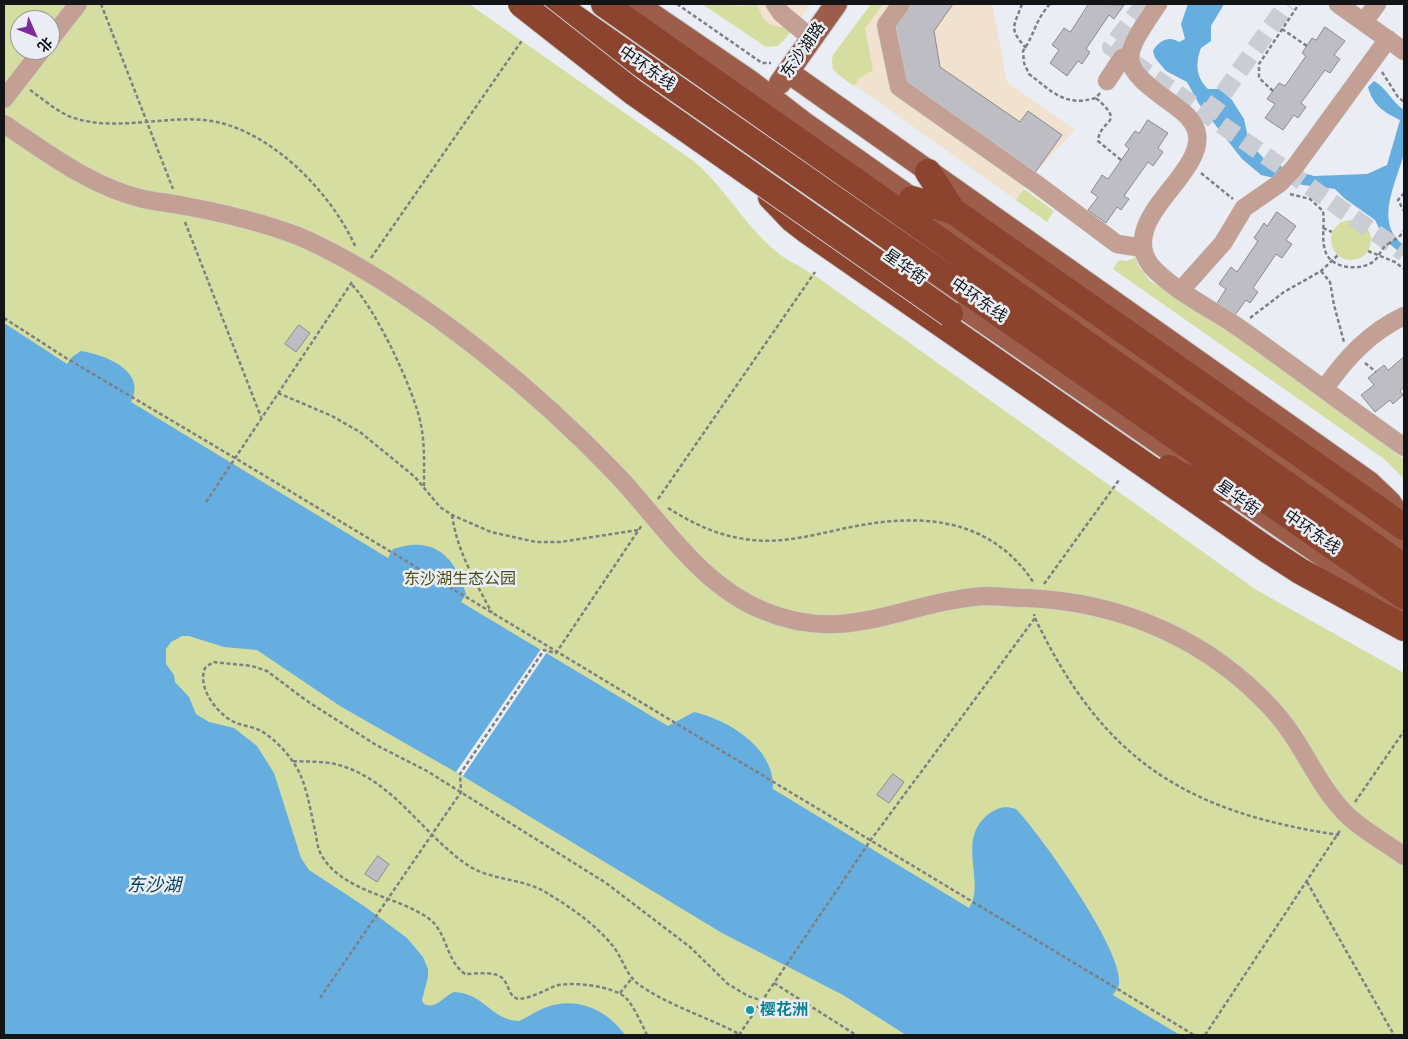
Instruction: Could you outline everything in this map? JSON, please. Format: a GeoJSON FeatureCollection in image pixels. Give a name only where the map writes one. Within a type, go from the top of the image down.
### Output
{"type":"FeatureCollection","features":[{"type":"Feature","properties":{"kind":"highway"},"geometry":{"type":"LineString","coordinates":[[521,4],[634,92],[1180,475],[1224,488]]}},
{"type":"Feature","properties":{"kind":"highway","name":"中环东线"},"geometry":{"type":"LineString","coordinates":[[555,4],[1404,596]]}},
{"type":"Feature","properties":{"kind":"highway","name":"中环东线"},"geometry":{"type":"LineString","coordinates":[[604,4],[1404,567]]}},
{"type":"Feature","properties":{"kind":"highway"},"geometry":{"type":"LineString","coordinates":[[734,149],[762,187],[792,220],[1300,571],[1404,628]]}},
{"type":"Feature","properties":{"kind":"highway"},"geometry":{"type":"LineString","coordinates":[[928,172],[954,212]]}},
{"type":"Feature","properties":{"kind":"highway"},"geometry":{"type":"LineString","coordinates":[[912,199],[954,212],[1404,526]]}},
{"type":"Feature","properties":{"kind":"main road","name":"星华街"},"geometry":{"type":"LineString","coordinates":[[532,4],[734,149],[1404,612]]}},
{"type":"Feature","properties":{"kind":"main road"},"geometry":{"type":"LineString","coordinates":[[637,4],[1404,544]]}},
{"type":"Feature","properties":{"kind":"main road","name":"东沙湖路"},"geometry":{"type":"LineString","coordinates":[[770,96],[836,4]]}},
{"type":"Feature","properties":{"kind":"main road"},"geometry":{"type":"LineString","coordinates":[[788,72],[1369,482],[1390,502],[1404,526]]}},
{"type":"Feature","properties":{"kind":"street"},"geometry":{"type":"LineString","coordinates":[[60,27],[78,4]]}},
{"type":"Feature","properties":{"kind":"street"},"geometry":{"type":"LineString","coordinates":[[775,4],[781,13],[811,38]]}},
{"type":"Feature","properties":{"kind":"street"},"geometry":{"type":"LineString","coordinates":[[901,4],[886,25],[899,87],[1038,185],[1117,244],[1143,248]]}},
{"type":"Feature","properties":{"kind":"street"},"geometry":{"type":"LineString","coordinates":[[1158,4],[1133,40],[1130,55],[1135,73],[1139,79],[1188,116],[1195,126],[1198,138],[1195,154],[1151,213],[1146,224],[1143,248],[1150,264],[1181,290],[1325,388],[1404,447]]}},
{"type":"Feature","properties":{"kind":"street"},"geometry":{"type":"LineString","coordinates":[[1338,4],[1404,51]]}},
{"type":"Feature","properties":{"kind":"street"},"geometry":{"type":"LineString","coordinates":[[1364,22],[1377,4]]}},
{"type":"Feature","properties":{"kind":"street"},"geometry":{"type":"LineString","coordinates":[[1181,290],[1223,244],[1244,208],[1276,186],[1294,168],[1388,39]]}},
{"type":"Feature","properties":{"kind":"street"},"geometry":{"type":"LineString","coordinates":[[1107,81],[1122,58],[1130,55]]}},
{"type":"Feature","properties":{"kind":"street"},"geometry":{"type":"LineString","coordinates":[[4,99],[34,60]]}},
{"type":"Feature","properties":{"kind":"street"},"geometry":{"type":"LineString","coordinates":[[4,124],[63,164],[124,193],[145,200],[197,208],[257,222],[354,256],[483,352],[653,507],[694,563],[718,583],[763,611],[791,620],[825,625],[877,620],[953,601],[986,596],[1087,604],[1130,617],[1174,635],[1223,665],[1273,710],[1296,738],[1326,788],[1346,815],[1404,856]]}},
{"type":"Feature","properties":{"kind":"street"},"geometry":{"type":"LineString","coordinates":[[1325,388],[1353,353],[1372,334],[1404,316]]}},
{"type":"Feature","properties":{"kind":"path"},"geometry":{"type":"LineString","coordinates":[[1022,4],[1014,26],[1015,36],[1026,48]]}},
{"type":"Feature","properties":{"kind":"path"},"geometry":{"type":"LineString","coordinates":[[1050,4],[1037,19],[1030,41],[1023,52],[1024,63],[1029,74],[1056,94],[1076,102],[1096,98],[1107,81]]}},
{"type":"Feature","properties":{"kind":"path"},"geometry":{"type":"LineString","coordinates":[[1273,91],[1262,82],[1258,68],[1299,4]]}},
{"type":"Feature","properties":{"kind":"path"},"geometry":{"type":"LineString","coordinates":[[1282,28],[1307,46]]}},
{"type":"Feature","properties":{"kind":"path"},"geometry":{"type":"LineString","coordinates":[[27,88],[60,111],[90,122],[202,120],[218,122],[244,130],[285,158],[309,180],[338,216],[354,256],[364,267],[523,39]]}},
{"type":"Feature","properties":{"kind":"path"},"geometry":{"type":"LineString","coordinates":[[1369,64],[1379,68],[1398,97],[1404,102]]}},
{"type":"Feature","properties":{"kind":"path"},"geometry":{"type":"LineString","coordinates":[[1096,98],[1111,114],[1110,120],[1099,137],[1098,142],[1121,160]]}},
{"type":"Feature","properties":{"kind":"path"},"geometry":{"type":"LineString","coordinates":[[1200,172],[1244,208]]}},
{"type":"Feature","properties":{"kind":"path"},"geometry":{"type":"LineString","coordinates":[[1276,186],[1286,194],[1300,195],[1314,202],[1323,211],[1322,240],[1325,252],[1333,261],[1344,266],[1360,267],[1374,261],[1388,244],[1399,237],[1404,231]]}},
{"type":"Feature","properties":{"kind":"path"},"geometry":{"type":"LineString","coordinates":[[1404,193],[1398,200],[1399,205],[1404,211]]}},
{"type":"Feature","properties":{"kind":"path"},"geometry":{"type":"LineString","coordinates":[[1323,228],[1332,232]]}},
{"type":"Feature","properties":{"kind":"path"},"geometry":{"type":"LineString","coordinates":[[1368,251],[1395,262],[1404,269]]}},
{"type":"Feature","properties":{"kind":"path"},"geometry":{"type":"LineString","coordinates":[[1243,323],[1284,292],[1321,271],[1338,255]]}},
{"type":"Feature","properties":{"kind":"path"},"geometry":{"type":"LineString","coordinates":[[206,502],[352,284],[354,256]]}},
{"type":"Feature","properties":{"kind":"path"},"geometry":{"type":"LineString","coordinates":[[1321,271],[1330,282],[1342,340],[1353,353],[1376,372]]}},
{"type":"Feature","properties":{"kind":"path"},"geometry":{"type":"LineString","coordinates":[[556,653],[653,507],[815,272]]}},
{"type":"Feature","properties":{"kind":"path"},"geometry":{"type":"LineString","coordinates":[[352,284],[362,294],[409,388],[421,423],[424,444],[424,488]]}},
{"type":"Feature","properties":{"kind":"path"},"geometry":{"type":"LineString","coordinates":[[4,318],[66,358],[1194,1035]]}},
{"type":"Feature","properties":{"kind":"path"},"geometry":{"type":"LineString","coordinates":[[278,393],[332,416],[360,432],[394,459],[424,488],[434,502],[452,515],[491,532],[536,542],[589,539],[638,530]]}},
{"type":"Feature","properties":{"kind":"path"},"geometry":{"type":"LineString","coordinates":[[1034,599],[1119,480]]}},
{"type":"Feature","properties":{"kind":"path"},"geometry":{"type":"LineString","coordinates":[[653,507],[712,532],[746,540],[772,540],[807,536],[880,522],[944,522],[979,533],[998,544],[1026,572],[1037,588],[1034,599],[1034,618],[1047,644],[1082,700],[1110,733],[1136,759],[1166,781],[1194,796],[1249,816],[1297,829],[1339,835]]}},
{"type":"Feature","properties":{"kind":"path"},"geometry":{"type":"LineString","coordinates":[[452,515],[455,535],[462,555],[493,615]]}},
{"type":"Feature","properties":{"kind":"path"},"geometry":{"type":"LineString","coordinates":[[293,761],[334,764],[363,775],[377,783],[445,847],[470,866],[485,874],[522,881],[546,892],[573,910],[612,944],[632,978],[649,990],[740,1035],[870,841],[1034,618]]}},
{"type":"Feature","properties":{"kind":"path"},"geometry":{"type":"LineString","coordinates":[[320,998],[461,792],[460,774],[544,650],[556,653]]}},
{"type":"Feature","properties":{"kind":"path"},"geometry":{"type":"LineString","coordinates":[[647,1035],[632,1005],[620,993],[588,985],[557,986],[525,998],[513,996],[501,976],[496,974],[465,974],[453,963],[441,933],[430,919],[387,900],[342,877],[329,868],[320,854],[305,790],[293,761],[259,730],[233,721],[217,708],[202,680],[204,668],[208,664],[252,666],[267,671],[307,701],[376,744],[427,771],[606,883],[690,947],[728,984],[748,996],[762,1001]]}},
{"type":"Feature","properties":{"kind":"path"},"geometry":{"type":"LineString","coordinates":[[1205,1035],[1339,835],[1346,815],[1404,731]]}},
{"type":"Feature","properties":{"kind":"path"},"geometry":{"type":"LineString","coordinates":[[1307,882],[1394,1035]]}},
{"type":"Feature","properties":{"kind":"path"},"geometry":{"type":"LineString","coordinates":[[620,993],[632,978]]}},
{"type":"Feature","properties":{"kind":"path"},"geometry":{"type":"LineString","coordinates":[[774,984],[856,1035]]}},
{"type":"Feature","properties":{"kind":"shaded area"},"geometry":{"type":"Polygon","coordinates":[[[725,4],[811,4],[783,42],[725,4]]]}},
{"type":"Feature","properties":{"kind":"shaded area"},"geometry":{"type":"Polygon","coordinates":[[[871,4],[992,4],[1007,82],[1075,130],[1034,174],[1016,200],[832,69],[833,55],[871,4]]]}},
{"type":"Feature","properties":{"kind":"green space","name":"东沙湖生态公园"},"geometry":{"type":"Polygon","coordinates":[[[4,4],[469,4],[692,160],[713,180],[761,237],[782,256],[817,277],[1255,589],[1404,673],[1404,1035],[4,1035],[4,4]]]}},
{"type":"Feature","properties":{"kind":"green space"},"geometry":{"type":"Polygon","coordinates":[[[702,4],[743,6],[757,4],[761,14],[769,24],[784,27],[791,32],[778,46],[766,47],[702,4]]]}},
{"type":"Feature","properties":{"kind":"green space"},"geometry":{"type":"Polygon","coordinates":[[[871,4],[883,4],[865,28],[873,70],[859,79],[854,86],[834,69],[832,65],[833,55],[871,4]]]}},
{"type":"Feature","properties":{"kind":"green space"},"geometry":{"type":"Polygon","coordinates":[[[1024,189],[1054,211],[1047,222],[1016,200],[1024,189]]]}},
{"type":"Feature","properties":{"kind":"green space"},"geometry":{"type":"Polygon","coordinates":[[[1355,220],[1362,223],[1368,229],[1371,240],[1370,248],[1362,257],[1355,260],[1347,260],[1340,257],[1332,248],[1331,236],[1334,229],[1343,221],[1355,220]]]}},
{"type":"Feature","properties":{"kind":"green space"},"geometry":{"type":"Polygon","coordinates":[[[1136,257],[1138,265],[1150,281],[1252,347],[1404,459],[1404,479],[1384,459],[1113,269],[1119,260],[1127,261],[1136,257]]]}},
{"type":"Feature","properties":{"kind":"water"},"geometry":{"type":"Polygon","coordinates":[[[1188,4],[1224,4],[1211,26],[1211,41],[1201,48],[1197,65],[1199,75],[1208,89],[1220,89],[1232,100],[1244,119],[1249,142],[1267,162],[1314,176],[1367,174],[1387,165],[1400,120],[1376,104],[1368,87],[1374,81],[1404,110],[1405,148],[1393,189],[1389,214],[1390,225],[1395,236],[1404,245],[1404,256],[1385,240],[1375,220],[1344,198],[1335,189],[1303,185],[1261,175],[1242,159],[1199,104],[1187,82],[1166,71],[1155,58],[1153,51],[1164,40],[1171,39],[1179,42],[1185,39],[1181,24],[1188,4]]]}},
{"type":"Feature","properties":{"kind":"water","name":"东沙湖"},"geometry":{"type":"Polygon","coordinates":[[[4,323],[67,364],[72,357],[81,351],[102,356],[121,366],[129,373],[133,382],[134,391],[131,402],[388,558],[393,549],[407,545],[431,547],[441,552],[456,569],[461,581],[466,594],[461,602],[668,726],[694,712],[708,716],[735,729],[759,749],[767,761],[772,775],[773,789],[969,908],[974,898],[975,886],[972,848],[974,835],[980,823],[996,809],[1006,807],[1016,809],[1028,822],[1061,867],[1079,894],[1109,947],[1117,969],[1119,985],[1113,995],[1180,1035],[906,1035],[843,995],[722,933],[466,778],[340,706],[257,650],[224,647],[189,636],[182,636],[171,642],[166,649],[166,664],[174,675],[175,682],[189,697],[196,714],[209,722],[234,728],[257,746],[274,773],[301,858],[309,870],[364,906],[407,938],[423,957],[428,969],[428,977],[422,1000],[424,1004],[436,1004],[454,992],[464,993],[480,1001],[501,1016],[509,1020],[519,1021],[547,1007],[569,1003],[580,1004],[600,1012],[618,1026],[625,1035],[4,1035],[4,323]]]}},
{"type":"Feature","properties":{"kind":"pier"},"geometry":{"type":"Polygon","coordinates":[[[541,649],[547,652],[463,776],[456,772],[541,649]]]}},
{"type":"Feature","properties":{"kind":"building"},"geometry":{"type":"Polygon","coordinates":[[[908,4],[953,4],[934,31],[940,67],[1020,122],[1028,111],[1062,135],[1034,174],[907,84],[894,23],[908,4]]]}},
{"type":"Feature","properties":{"kind":"building"},"geometry":{"type":"Polygon","coordinates":[[[1089,4],[1124,5],[1114,19],[1109,15],[1086,49],[1090,52],[1082,64],[1078,61],[1067,76],[1050,63],[1059,50],[1052,45],[1064,28],[1070,32],[1089,4]]]}},
{"type":"Feature","properties":{"kind":"building"},"geometry":{"type":"Polygon","coordinates":[[[1325,27],[1345,41],[1334,55],[1340,59],[1330,73],[1325,70],[1301,103],[1306,107],[1298,118],[1294,115],[1283,130],[1265,118],[1275,104],[1267,99],[1279,83],[1285,86],[1306,56],[1302,53],[1312,38],[1316,40],[1325,27]]]}},
{"type":"Feature","properties":{"kind":"building"},"geometry":{"type":"Polygon","coordinates":[[[1148,120],[1168,133],[1158,148],[1163,152],[1153,166],[1148,162],[1124,196],[1129,199],[1121,210],[1117,207],[1106,223],[1088,210],[1098,197],[1091,192],[1102,175],[1108,179],[1129,149],[1125,145],[1135,131],[1139,133],[1148,120]]]}},
{"type":"Feature","properties":{"kind":"building"},"geometry":{"type":"Polygon","coordinates":[[[1277,212],[1296,226],[1286,240],[1292,244],[1282,258],[1276,254],[1253,288],[1258,292],[1250,303],[1246,300],[1235,315],[1217,303],[1226,289],[1219,284],[1231,267],[1237,272],[1258,241],[1254,238],[1264,223],[1267,226],[1277,212]]]}},
{"type":"Feature","properties":{"kind":"building"},"geometry":{"type":"Polygon","coordinates":[[[299,325],[310,333],[296,352],[285,344],[299,325]]]}},
{"type":"Feature","properties":{"kind":"building"},"geometry":{"type":"Polygon","coordinates":[[[1404,357],[1404,387],[1400,391],[1403,395],[1393,404],[1390,400],[1375,412],[1361,395],[1374,385],[1368,378],[1384,365],[1388,370],[1404,357]]]}},
{"type":"Feature","properties":{"kind":"building"},"geometry":{"type":"Polygon","coordinates":[[[893,774],[904,782],[889,803],[877,795],[893,774]]]}},
{"type":"Feature","properties":{"kind":"building"},"geometry":{"type":"Polygon","coordinates":[[[378,856],[389,864],[377,882],[365,874],[378,856]]]}},
{"type":"Feature","properties":{"kind":"tunnel"},"geometry":{"type":"LineString","coordinates":[[1144,4],[1111,47],[1404,253]]}},
{"type":"Feature","properties":{"kind":"tunnel"},"geometry":{"type":"LineString","coordinates":[[1208,115],[1287,4]]}},
{"type":"Feature","properties":{"kind":"place","name":"樱花洲"},"geometry":{"type":"Point","coordinates":[750,1010]}}]}
